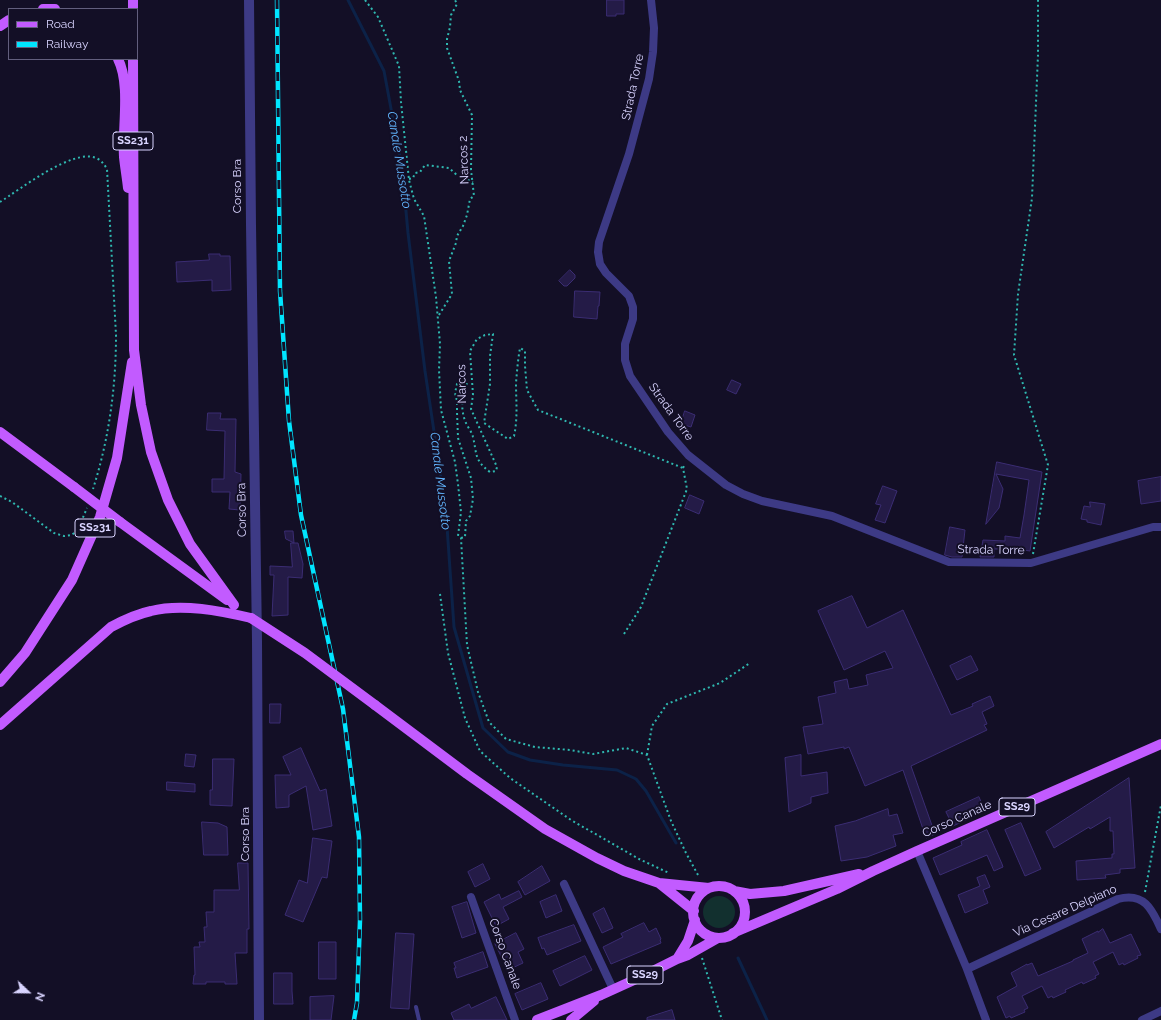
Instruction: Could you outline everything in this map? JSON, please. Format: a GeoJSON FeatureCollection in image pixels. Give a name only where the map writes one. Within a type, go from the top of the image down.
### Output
{"type":"FeatureCollection","features":[{"type":"Feature","properties":{"kind":"main road"},"geometry":{"type":"LineString","coordinates":[[118,60],[124,82],[124,157],[134,224]]}},
{"type":"Feature","properties":{"kind":"main road","name":"SS231"},"geometry":{"type":"LineString","coordinates":[[0,682],[25,653],[72,580],[100,517],[117,458],[134,350],[133,60]]}},
{"type":"Feature","properties":{"kind":"main road"},"geometry":{"type":"LineString","coordinates":[[134,350],[141,405],[151,452],[168,500],[190,544],[234,610]]}},
{"type":"Feature","properties":{"kind":"main road"},"geometry":{"type":"LineString","coordinates":[[0,432],[74,486],[234,610],[251,618],[305,653],[467,774],[545,828],[624,872],[659,883],[709,888]]}},
{"type":"Feature","properties":{"kind":"main road"},"geometry":{"type":"LineString","coordinates":[[0,725],[111,627],[130,617],[169,608],[234,610]]}},
{"type":"Feature","properties":{"kind":"main road","name":"Corso Canale"},"geometry":{"type":"LineString","coordinates":[[733,934],[837,889],[917,851],[1161,744]]}},
{"type":"Feature","properties":{"kind":"main road","name":"Corso Canale"},"geometry":{"type":"LineString","coordinates":[[734,891],[750,894],[784,890],[873,871]]}},
{"type":"Feature","properties":{"kind":"main road"},"geometry":{"type":"LineString","coordinates":[[659,883],[694,916]]}},
{"type":"Feature","properties":{"kind":"main road"},"geometry":{"type":"LineString","coordinates":[[717,886],[726,887],[734,891],[740,896],[744,904],[744,920],[740,928],[733,934],[726,937],[718,938],[710,936],[698,927],[694,916],[695,904],[698,898],[709,888],[717,886]]}},
{"type":"Feature","properties":{"kind":"main road","name":"SS29"},"geometry":{"type":"LineString","coordinates":[[677,959],[688,941],[694,916]]}},
{"type":"Feature","properties":{"kind":"main road","name":"SS29"},"geometry":{"type":"LineString","coordinates":[[537,1020],[601,995],[688,955],[718,938]]}},
{"type":"Feature","properties":{"kind":"main road","name":"SS29"},"geometry":{"type":"LineString","coordinates":[[573,1019],[601,995]]}},
{"type":"Feature","properties":{"kind":"street","name":"Corso Bra"},"geometry":{"type":"LineString","coordinates":[[249,0],[250,225],[257,641],[259,1020]]}},
{"type":"Feature","properties":{"kind":"street","name":"Strada Torre"},"geometry":{"type":"LineString","coordinates":[[651,0],[654,28],[653,52],[649,79],[629,154],[598,252],[600,264],[606,273],[629,296],[633,307],[632,319],[625,344],[625,360],[630,376],[668,432],[688,455],[726,485],[743,494],[762,501],[832,516],[949,562],[1031,563],[1153,527],[1161,527]]}},
{"type":"Feature","properties":{"kind":"street"},"geometry":{"type":"LineString","coordinates":[[917,851],[967,968],[986,1020]]}},
{"type":"Feature","properties":{"kind":"street"},"geometry":{"type":"LineString","coordinates":[[564,884],[613,989]]}},
{"type":"Feature","properties":{"kind":"street","name":"Via Cesare Delpiano"},"geometry":{"type":"LineString","coordinates":[[967,968],[1118,899],[1125,897],[1143,901]]}},
{"type":"Feature","properties":{"kind":"street","name":"Corso Canale"},"geometry":{"type":"LineString","coordinates":[[471,898],[515,1020]]}},
{"type":"Feature","properties":{"kind":"street"},"geometry":{"type":"LineString","coordinates":[[1143,901],[1152,910],[1161,929]]}},
{"type":"Feature","properties":{"kind":"street"},"geometry":{"type":"LineString","coordinates":[[1142,1020],[1161,1011]]}},
{"type":"Feature","properties":{"kind":"lane"},"geometry":{"type":"LineString","coordinates":[[416,1006],[419,1020]]}},
{"type":"Feature","properties":{"kind":"path"},"geometry":{"type":"LineString","coordinates":[[364,0],[378,18],[399,66],[409,180],[414,199],[424,216],[433,269],[440,344],[439,370],[441,410],[456,470],[461,512],[458,536],[461,538],[468,645],[478,692],[489,722],[506,739],[535,747],[570,750],[593,754],[626,748],[647,756]]}},
{"type":"Feature","properties":{"kind":"path","name":"Narcos 2"},"geometry":{"type":"LineString","coordinates":[[438,316],[452,294],[449,261],[457,236],[467,215],[470,200],[474,196],[471,170],[472,114],[460,90],[459,81],[447,48],[451,15],[457,4],[456,0]]}},
{"type":"Feature","properties":{"kind":"path"},"geometry":{"type":"LineString","coordinates":[[1031,563],[1048,465],[1014,355],[1018,294],[1032,198],[1038,55],[1038,0]]}},
{"type":"Feature","properties":{"kind":"path"},"geometry":{"type":"LineString","coordinates":[[0,202],[46,172],[76,158],[89,156],[96,158],[102,162],[107,169],[116,335],[116,362],[114,389],[107,435],[102,460],[92,494]]}},
{"type":"Feature","properties":{"kind":"path"},"geometry":{"type":"LineString","coordinates":[[409,180],[413,178],[415,173],[420,172],[425,165],[449,168],[458,176],[473,182]]}},
{"type":"Feature","properties":{"kind":"path","name":"Narcos"},"geometry":{"type":"LineString","coordinates":[[461,538],[465,536],[466,521],[470,516],[473,499],[471,478],[458,438],[458,401],[455,393],[457,384],[462,379],[467,383],[461,407],[472,436],[475,455],[490,472],[496,471],[497,468],[471,410],[473,395],[470,350],[477,339],[485,335],[493,334],[490,356],[490,384],[484,423],[508,439],[514,436],[517,413],[516,382],[520,348],[525,351],[524,366],[527,390],[538,410],[683,468]]}},
{"type":"Feature","properties":{"kind":"path"},"geometry":{"type":"LineString","coordinates":[[624,634],[641,607],[687,490],[683,468],[688,455]]}},
{"type":"Feature","properties":{"kind":"path"},"geometry":{"type":"LineString","coordinates":[[0,496],[12,502],[54,534],[64,536],[72,535],[78,529],[87,508]]}},
{"type":"Feature","properties":{"kind":"path"},"geometry":{"type":"LineString","coordinates":[[440,594],[448,653],[465,718],[480,751],[510,778],[571,820],[639,859],[675,877]]}},
{"type":"Feature","properties":{"kind":"path"},"geometry":{"type":"LineString","coordinates":[[698,875],[671,821],[647,756],[652,726],[667,704],[720,683],[750,663]]}},
{"type":"Feature","properties":{"kind":"path"},"geometry":{"type":"LineString","coordinates":[[1143,901],[1161,805]]}},
{"type":"Feature","properties":{"kind":"path"},"geometry":{"type":"LineString","coordinates":[[699,949],[722,1020]]}},
{"type":"Feature","properties":{"kind":"green space"},"geometry":{"type":"Polygon","coordinates":[[[716,896],[722,896],[731,900],[735,912],[731,924],[722,928],[716,928],[707,924],[703,915],[703,909],[707,900],[716,896]]]}},
{"type":"Feature","properties":{"kind":"building"},"geometry":{"type":"Polygon","coordinates":[[[607,0],[624,0],[624,14],[607,16],[607,0]]]}},
{"type":"Feature","properties":{"kind":"building"},"geometry":{"type":"Polygon","coordinates":[[[209,254],[230,256],[231,290],[212,291],[212,280],[177,282],[176,262],[209,260],[209,254]]]}},
{"type":"Feature","properties":{"kind":"building"},"geometry":{"type":"Polygon","coordinates":[[[570,270],[575,275],[575,278],[567,286],[564,286],[559,281],[570,270]]]}},
{"type":"Feature","properties":{"kind":"building"},"geometry":{"type":"Polygon","coordinates":[[[575,291],[600,292],[597,319],[574,317],[575,291]]]}},
{"type":"Feature","properties":{"kind":"building"},"geometry":{"type":"Polygon","coordinates":[[[732,380],[741,384],[736,394],[727,390],[732,380]]]}},
{"type":"Feature","properties":{"kind":"building"},"geometry":{"type":"Polygon","coordinates":[[[685,411],[695,415],[691,427],[681,424],[685,411]]]}},
{"type":"Feature","properties":{"kind":"building"},"geometry":{"type":"Polygon","coordinates":[[[208,413],[221,413],[220,419],[236,419],[235,472],[241,474],[240,510],[229,509],[230,492],[212,492],[212,479],[224,479],[225,431],[207,430],[208,413]]]}},
{"type":"Feature","properties":{"kind":"building"},"geometry":{"type":"Polygon","coordinates":[[[997,462],[1042,472],[1030,551],[1016,549],[994,549],[994,557],[980,557],[983,540],[1005,541],[1005,536],[1020,538],[1029,480],[996,474],[1003,489],[999,508],[986,524],[997,462]]]}},
{"type":"Feature","properties":{"kind":"building"},"geometry":{"type":"Polygon","coordinates":[[[1161,477],[1161,501],[1141,504],[1138,481],[1161,477]]]}},
{"type":"Feature","properties":{"kind":"building"},"geometry":{"type":"Polygon","coordinates":[[[883,486],[897,491],[885,523],[875,520],[881,505],[876,504],[883,486]]]}},
{"type":"Feature","properties":{"kind":"building"},"geometry":{"type":"Polygon","coordinates":[[[690,495],[704,501],[699,514],[685,508],[690,495]]]}},
{"type":"Feature","properties":{"kind":"building"},"geometry":{"type":"Polygon","coordinates":[[[1090,502],[1105,504],[1101,525],[1081,519],[1084,506],[1090,507],[1090,502]]]}},
{"type":"Feature","properties":{"kind":"building"},"geometry":{"type":"Polygon","coordinates":[[[950,527],[965,530],[962,557],[945,555],[950,527]]]}},
{"type":"Feature","properties":{"kind":"building"},"geometry":{"type":"Polygon","coordinates":[[[285,531],[293,531],[294,543],[286,539],[285,531]]]}},
{"type":"Feature","properties":{"kind":"building"},"geometry":{"type":"Polygon","coordinates":[[[291,543],[298,543],[303,564],[302,578],[288,577],[288,615],[272,616],[274,575],[270,575],[270,566],[292,567],[291,543]]]}},
{"type":"Feature","properties":{"kind":"building"},"geometry":{"type":"Polygon","coordinates":[[[852,596],[867,628],[903,610],[951,715],[973,706],[972,704],[990,696],[994,706],[982,712],[987,724],[984,725],[987,730],[911,766],[935,834],[926,838],[903,770],[865,786],[849,747],[808,754],[803,727],[823,724],[818,697],[836,693],[834,682],[847,679],[849,689],[868,685],[866,675],[893,668],[885,651],[844,670],[818,611],[852,596]]]}},
{"type":"Feature","properties":{"kind":"building"},"geometry":{"type":"Polygon","coordinates":[[[971,656],[978,670],[957,680],[950,666],[971,656]]]}},
{"type":"Feature","properties":{"kind":"building"},"geometry":{"type":"Polygon","coordinates":[[[270,704],[281,704],[280,723],[270,723],[270,704]]]}},
{"type":"Feature","properties":{"kind":"building"},"geometry":{"type":"Polygon","coordinates":[[[301,748],[320,791],[326,789],[332,826],[313,830],[306,786],[289,795],[289,807],[276,808],[275,775],[291,775],[283,757],[301,748]]]}},
{"type":"Feature","properties":{"kind":"building"},"geometry":{"type":"Polygon","coordinates":[[[186,754],[196,755],[194,767],[185,766],[186,754]]]}},
{"type":"Feature","properties":{"kind":"building"},"geometry":{"type":"Polygon","coordinates":[[[801,755],[801,776],[827,772],[828,793],[811,797],[811,803],[789,812],[785,758],[801,755]]]}},
{"type":"Feature","properties":{"kind":"building"},"geometry":{"type":"Polygon","coordinates":[[[213,759],[234,759],[232,806],[210,805],[213,759]]]}},
{"type":"Feature","properties":{"kind":"building"},"geometry":{"type":"Polygon","coordinates":[[[1129,778],[1135,868],[1120,869],[1120,873],[1105,875],[1106,878],[1077,880],[1076,861],[1112,858],[1112,854],[1114,854],[1113,831],[1110,831],[1110,817],[1090,829],[1089,827],[1054,848],[1046,832],[1129,778]]]}},
{"type":"Feature","properties":{"kind":"building"},"geometry":{"type":"Polygon","coordinates":[[[167,782],[195,784],[195,792],[167,790],[167,782]]]}},
{"type":"Feature","properties":{"kind":"building"},"geometry":{"type":"Polygon","coordinates":[[[979,797],[985,811],[953,826],[946,812],[979,797]]]}},
{"type":"Feature","properties":{"kind":"building"},"geometry":{"type":"Polygon","coordinates":[[[888,809],[889,816],[897,814],[903,833],[893,835],[896,846],[867,857],[841,861],[835,826],[855,821],[888,809]]]}},
{"type":"Feature","properties":{"kind":"building"},"geometry":{"type":"Polygon","coordinates":[[[202,822],[218,823],[227,827],[228,855],[204,855],[202,822]]]}},
{"type":"Feature","properties":{"kind":"building"},"geometry":{"type":"Polygon","coordinates":[[[1021,823],[1041,869],[1025,876],[1005,830],[1021,823]]]}},
{"type":"Feature","properties":{"kind":"building"},"geometry":{"type":"Polygon","coordinates":[[[987,830],[1003,867],[994,871],[987,855],[940,875],[933,858],[962,845],[961,842],[987,830]]]}},
{"type":"Feature","properties":{"kind":"building"},"geometry":{"type":"Polygon","coordinates":[[[313,838],[332,841],[327,878],[322,877],[303,922],[285,915],[299,880],[307,883],[313,838]]]}},
{"type":"Feature","properties":{"kind":"building"},"geometry":{"type":"Polygon","coordinates":[[[238,863],[248,863],[249,929],[247,929],[247,953],[235,953],[237,984],[225,984],[225,982],[206,982],[206,984],[193,984],[195,975],[194,947],[200,947],[199,942],[205,942],[204,927],[207,927],[206,912],[214,912],[214,890],[239,890],[238,863]]]}},
{"type":"Feature","properties":{"kind":"building"},"geometry":{"type":"Polygon","coordinates":[[[483,864],[490,879],[475,887],[468,872],[483,864]]]}},
{"type":"Feature","properties":{"kind":"building"},"geometry":{"type":"Polygon","coordinates":[[[542,866],[550,881],[525,895],[518,882],[542,866]]]}},
{"type":"Feature","properties":{"kind":"building"},"geometry":{"type":"Polygon","coordinates":[[[985,875],[990,887],[983,890],[988,903],[965,913],[958,895],[980,886],[977,878],[985,875]]]}},
{"type":"Feature","properties":{"kind":"building"},"geometry":{"type":"Polygon","coordinates":[[[519,891],[522,897],[503,907],[509,919],[496,926],[484,902],[499,894],[501,899],[519,891]]]}},
{"type":"Feature","properties":{"kind":"building"},"geometry":{"type":"Polygon","coordinates":[[[556,895],[562,911],[546,918],[540,902],[556,895]]]}},
{"type":"Feature","properties":{"kind":"building"},"geometry":{"type":"Polygon","coordinates":[[[467,902],[476,933],[462,938],[452,907],[467,902]]]}},
{"type":"Feature","properties":{"kind":"building"},"geometry":{"type":"Polygon","coordinates":[[[604,908],[613,928],[602,933],[593,914],[604,908]]]}},
{"type":"Feature","properties":{"kind":"building"},"geometry":{"type":"Polygon","coordinates":[[[644,923],[649,932],[656,928],[661,939],[661,943],[611,964],[603,947],[623,937],[621,934],[644,923]]]}},
{"type":"Feature","properties":{"kind":"building"},"geometry":{"type":"Polygon","coordinates":[[[574,925],[581,941],[547,955],[544,948],[542,949],[538,938],[574,925]]]}},
{"type":"Feature","properties":{"kind":"building"},"geometry":{"type":"Polygon","coordinates":[[[1103,929],[1110,943],[1131,934],[1141,955],[1124,965],[1123,963],[1119,965],[1113,952],[1093,962],[1099,974],[1095,976],[1096,978],[1083,984],[1082,982],[1065,990],[1066,992],[1053,998],[1052,996],[1048,998],[1042,986],[1022,996],[1028,1008],[1024,1010],[1025,1012],[1011,1018],[1010,1016],[1006,1018],[997,997],[1017,986],[1011,973],[1027,964],[1032,963],[1038,976],[1073,961],[1088,953],[1082,939],[1103,929]]]}},
{"type":"Feature","properties":{"kind":"building"},"geometry":{"type":"Polygon","coordinates":[[[396,933],[414,934],[409,1009],[391,1008],[396,933]]]}},
{"type":"Feature","properties":{"kind":"building"},"geometry":{"type":"Polygon","coordinates":[[[516,933],[524,949],[518,952],[523,963],[508,970],[495,944],[516,933]]]}},
{"type":"Feature","properties":{"kind":"building"},"geometry":{"type":"Polygon","coordinates":[[[319,942],[336,942],[336,979],[319,979],[319,942]]]}},
{"type":"Feature","properties":{"kind":"building"},"geometry":{"type":"Polygon","coordinates":[[[483,952],[488,967],[457,978],[454,963],[483,952]]]}},
{"type":"Feature","properties":{"kind":"building"},"geometry":{"type":"Polygon","coordinates":[[[585,956],[592,970],[560,986],[553,971],[585,956]]]}},
{"type":"Feature","properties":{"kind":"building"},"geometry":{"type":"Polygon","coordinates":[[[274,973],[292,973],[293,1004],[274,1004],[274,973]]]}},
{"type":"Feature","properties":{"kind":"building"},"geometry":{"type":"Polygon","coordinates":[[[541,983],[548,999],[522,1010],[515,994],[541,983]]]}},
{"type":"Feature","properties":{"kind":"building"},"geometry":{"type":"Polygon","coordinates":[[[334,996],[331,1020],[310,1020],[310,997],[334,996]]]}},
{"type":"Feature","properties":{"kind":"building"},"geometry":{"type":"Polygon","coordinates":[[[496,997],[507,1020],[454,1020],[451,1013],[469,1004],[471,1008],[496,997]]]}},
{"type":"Feature","properties":{"kind":"building"},"geometry":{"type":"Polygon","coordinates":[[[672,1010],[675,1020],[647,1020],[647,1018],[672,1010]]]}},
{"type":"Feature","properties":{"kind":"waterway","name":"Canale Mussotto"},"geometry":{"type":"LineString","coordinates":[[348,0],[384,71],[402,168],[408,233],[425,371],[446,512],[454,627],[483,728],[508,752],[530,760],[617,770],[636,779],[646,791],[676,843]]}},
{"type":"Feature","properties":{"kind":"waterway","name":"Canale Mussotto"},"geometry":{"type":"LineString","coordinates":[[738,958],[767,1020]]}},
{"type":"Feature","properties":{"kind":"railway"},"geometry":{"type":"LineString","coordinates":[[277,0],[280,291],[289,421],[301,515],[343,709],[359,837],[360,920],[357,1003],[354,1020]]}}]}
